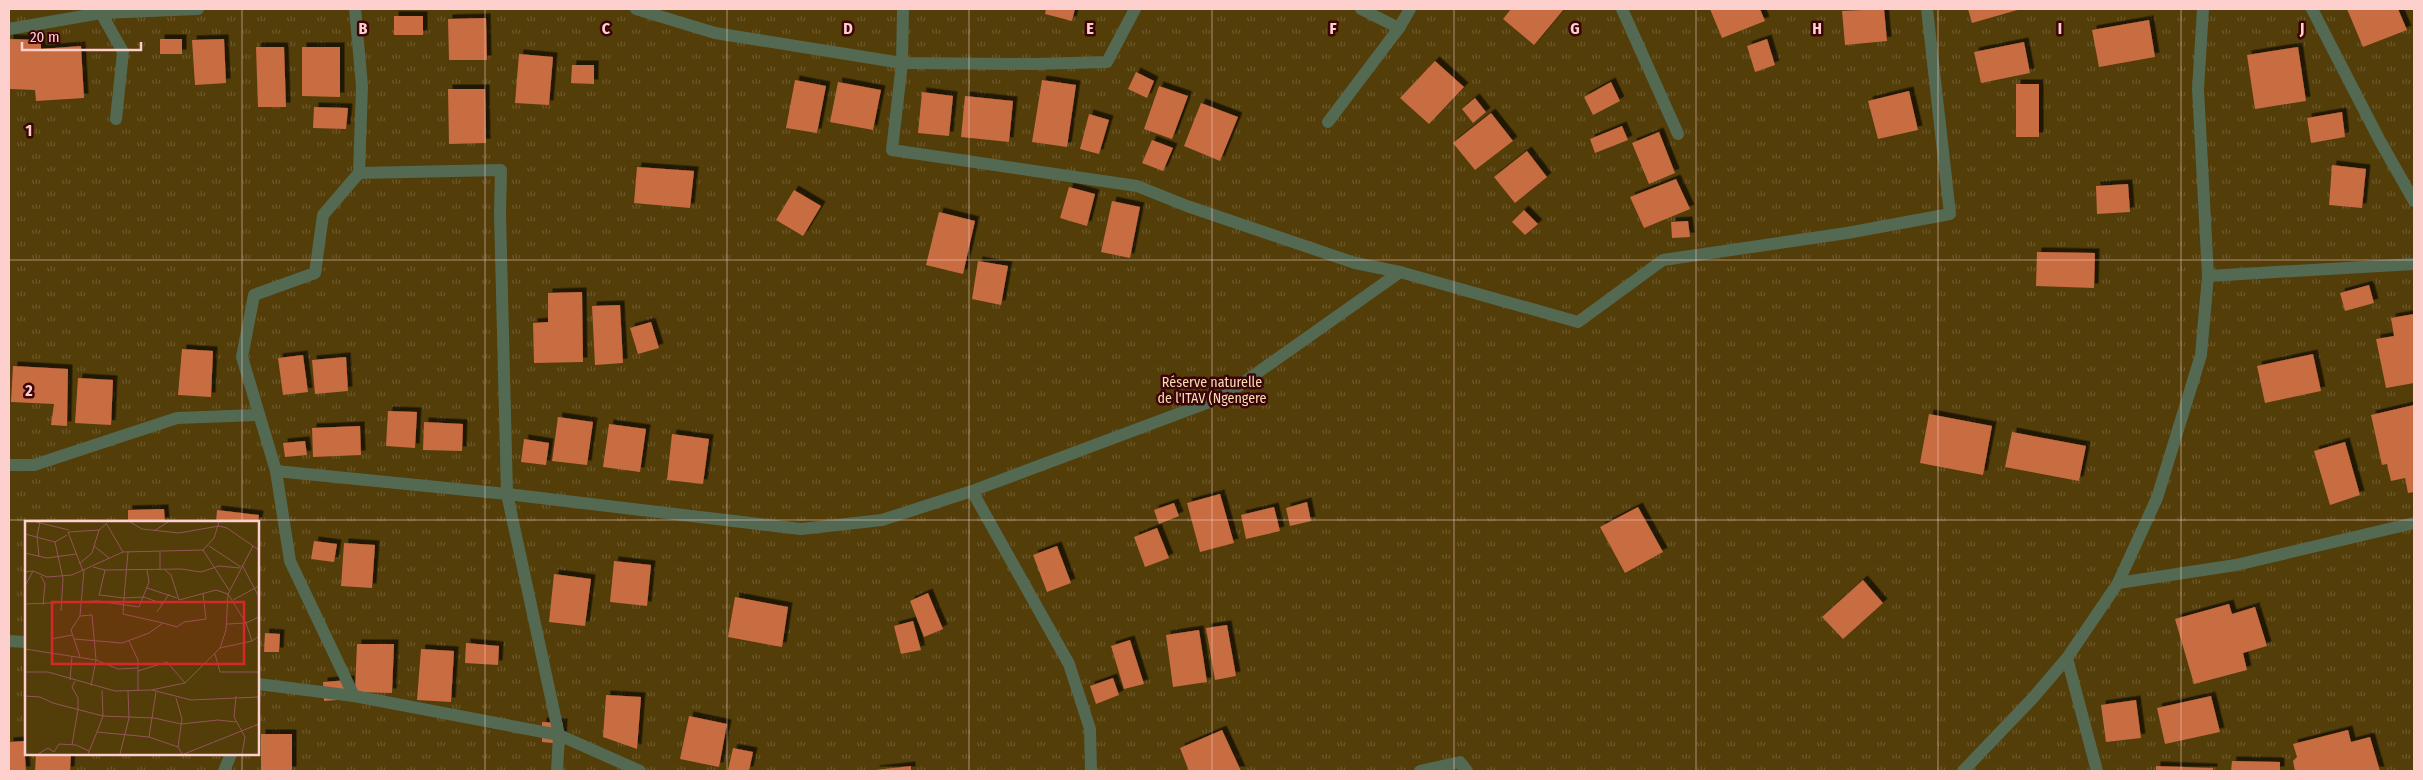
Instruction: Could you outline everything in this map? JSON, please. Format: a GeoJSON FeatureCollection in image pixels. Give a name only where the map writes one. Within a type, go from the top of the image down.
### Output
{"type":"FeatureCollection","features":[{"type":"Feature","properties":{"kind":"street"},"geometry":{"type":"LineString","coordinates":[[9,29],[101,11],[198,9]]}},
{"type":"Feature","properties":{"kind":"street"},"geometry":{"type":"LineString","coordinates":[[354,696],[290,562],[276,471],[242,357],[254,295],[315,273],[322,215],[359,173],[362,86],[355,9]]}},
{"type":"Feature","properties":{"kind":"street"},"geometry":{"type":"LineString","coordinates":[[636,9],[715,33],[902,63],[1107,62],[1135,9]]}},
{"type":"Feature","properties":{"kind":"street"},"geometry":{"type":"LineString","coordinates":[[903,9],[902,63],[892,150],[1137,186],[1187,206],[1355,264],[1400,272],[1578,322],[1663,260],[1848,233],[1950,214],[1927,9]]}},
{"type":"Feature","properties":{"kind":"street"},"geometry":{"type":"LineString","coordinates":[[1361,9],[1399,28]]}},
{"type":"Feature","properties":{"kind":"street"},"geometry":{"type":"LineString","coordinates":[[1328,122],[1399,28],[1410,9]]}},
{"type":"Feature","properties":{"kind":"street"},"geometry":{"type":"LineString","coordinates":[[1622,9],[1678,134]]}},
{"type":"Feature","properties":{"kind":"street"},"geometry":{"type":"LineString","coordinates":[[1963,771],[2032,699],[2066,658],[2118,583],[2157,498],[2201,355],[2208,276],[2198,89],[2202,9]]}},
{"type":"Feature","properties":{"kind":"street"},"geometry":{"type":"LineString","coordinates":[[2312,9],[2414,201]]}},
{"type":"Feature","properties":{"kind":"street"},"geometry":{"type":"LineString","coordinates":[[101,11],[122,52],[116,119]]}},
{"type":"Feature","properties":{"kind":"street"},"geometry":{"type":"LineString","coordinates":[[359,173],[502,170],[500,214],[507,494],[559,735],[557,771]]}},
{"type":"Feature","properties":{"kind":"street"},"geometry":{"type":"LineString","coordinates":[[2208,276],[2414,264]]}},
{"type":"Feature","properties":{"kind":"street"},"geometry":{"type":"LineString","coordinates":[[276,471],[507,494],[801,529],[882,520],[972,491],[1223,398],[1400,272]]}},
{"type":"Feature","properties":{"kind":"street"},"geometry":{"type":"LineString","coordinates":[[9,465],[34,465],[177,418],[259,415]]}},
{"type":"Feature","properties":{"kind":"street"},"geometry":{"type":"LineString","coordinates":[[972,491],[1068,664],[1090,729],[1091,771]]}},
{"type":"Feature","properties":{"kind":"street"},"geometry":{"type":"LineString","coordinates":[[2118,583],[2236,565],[2414,523]]}},
{"type":"Feature","properties":{"kind":"street"},"geometry":{"type":"LineString","coordinates":[[9,642],[25,642]]}},
{"type":"Feature","properties":{"kind":"street"},"geometry":{"type":"LineString","coordinates":[[2066,658],[2097,771]]}},
{"type":"Feature","properties":{"kind":"street"},"geometry":{"type":"LineString","coordinates":[[259,684],[354,696],[559,735],[640,771]]}},
{"type":"Feature","properties":{"kind":"street"},"geometry":{"type":"LineString","coordinates":[[224,771],[231,755]]}},
{"type":"Feature","properties":{"kind":"street"},"geometry":{"type":"LineString","coordinates":[[1420,771],[1460,762],[1468,771]]}},
{"type":"Feature","properties":{"kind":"green space","name":"Réserve naturelle de l'ITAV (Ngengere"},"geometry":{"type":"Polygon","coordinates":[[[9,9],[2414,9],[2414,771],[9,771],[9,9]]]}},
{"type":"Feature","properties":{"kind":"building"},"geometry":{"type":"Polygon","coordinates":[[[1046,9],[1075,9],[1072,21],[1045,14],[1046,9]]]}},
{"type":"Feature","properties":{"kind":"building"},"geometry":{"type":"Polygon","coordinates":[[[1511,9],[1564,9],[1534,45],[1503,19],[1511,9]]]}},
{"type":"Feature","properties":{"kind":"building"},"geometry":{"type":"Polygon","coordinates":[[[1710,9],[1760,9],[1765,21],[1722,38],[1710,9]]]}},
{"type":"Feature","properties":{"kind":"building"},"geometry":{"type":"Polygon","coordinates":[[[1884,9],[1887,41],[1845,45],[1842,11],[1884,9]]]}},
{"type":"Feature","properties":{"kind":"building"},"geometry":{"type":"Polygon","coordinates":[[[1968,9],[2021,9],[1972,23],[1968,9]]]}},
{"type":"Feature","properties":{"kind":"building"},"geometry":{"type":"Polygon","coordinates":[[[2347,9],[2398,9],[2407,30],[2363,47],[2347,9]]]}},
{"type":"Feature","properties":{"kind":"building"},"geometry":{"type":"Polygon","coordinates":[[[394,16],[423,16],[423,35],[394,35],[394,16]]]}},
{"type":"Feature","properties":{"kind":"building"},"geometry":{"type":"Polygon","coordinates":[[[486,18],[487,60],[449,60],[448,19],[486,18]]]}},
{"type":"Feature","properties":{"kind":"building"},"geometry":{"type":"Polygon","coordinates":[[[2149,20],[2155,57],[2099,67],[2092,30],[2149,20]]]}},
{"type":"Feature","properties":{"kind":"building"},"geometry":{"type":"Polygon","coordinates":[[[9,39],[41,40],[41,49],[81,46],[84,98],[36,101],[35,90],[9,89],[9,39]]]}},
{"type":"Feature","properties":{"kind":"building"},"geometry":{"type":"Polygon","coordinates":[[[160,39],[182,39],[182,54],[160,54],[160,39]]]}},
{"type":"Feature","properties":{"kind":"building"},"geometry":{"type":"Polygon","coordinates":[[[224,39],[226,83],[195,85],[192,40],[224,39]]]}},
{"type":"Feature","properties":{"kind":"building"},"geometry":{"type":"Polygon","coordinates":[[[1767,39],[1775,65],[1755,72],[1747,46],[1767,39]]]}},
{"type":"Feature","properties":{"kind":"building"},"geometry":{"type":"Polygon","coordinates":[[[2024,42],[2030,73],[1981,83],[1974,52],[2024,42]]]}},
{"type":"Feature","properties":{"kind":"building"},"geometry":{"type":"Polygon","coordinates":[[[256,47],[284,47],[286,107],[258,107],[256,47]]]}},
{"type":"Feature","properties":{"kind":"building"},"geometry":{"type":"Polygon","coordinates":[[[302,47],[340,47],[340,97],[302,96],[302,47]]]}},
{"type":"Feature","properties":{"kind":"building"},"geometry":{"type":"Polygon","coordinates":[[[2298,47],[2306,101],[2255,109],[2247,55],[2298,47]]]}},
{"type":"Feature","properties":{"kind":"building"},"geometry":{"type":"Polygon","coordinates":[[[519,54],[553,57],[549,105],[515,103],[519,54]]]}},
{"type":"Feature","properties":{"kind":"building"},"geometry":{"type":"Polygon","coordinates":[[[1435,61],[1464,87],[1429,124],[1400,98],[1435,61]]]}},
{"type":"Feature","properties":{"kind":"building"},"geometry":{"type":"Polygon","coordinates":[[[572,65],[594,65],[594,84],[571,83],[572,65]]]}},
{"type":"Feature","properties":{"kind":"building"},"geometry":{"type":"Polygon","coordinates":[[[1136,72],[1154,81],[1147,98],[1128,89],[1136,72]]]}},
{"type":"Feature","properties":{"kind":"building"},"geometry":{"type":"Polygon","coordinates":[[[795,80],[826,86],[817,133],[786,128],[795,80]]]}},
{"type":"Feature","properties":{"kind":"building"},"geometry":{"type":"Polygon","coordinates":[[[1042,80],[1076,85],[1067,147],[1032,142],[1042,80]]]}},
{"type":"Feature","properties":{"kind":"building"},"geometry":{"type":"Polygon","coordinates":[[[838,82],[881,90],[873,130],[830,122],[838,82]]]}},
{"type":"Feature","properties":{"kind":"building"},"geometry":{"type":"Polygon","coordinates":[[[1611,82],[1620,101],[1593,115],[1584,97],[1611,82]]]}},
{"type":"Feature","properties":{"kind":"building"},"geometry":{"type":"Polygon","coordinates":[[[2016,84],[2039,84],[2039,137],[2016,137],[2016,84]]]}},
{"type":"Feature","properties":{"kind":"building"},"geometry":{"type":"Polygon","coordinates":[[[1159,86],[1188,96],[1172,139],[1144,129],[1159,86]]]}},
{"type":"Feature","properties":{"kind":"building"},"geometry":{"type":"Polygon","coordinates":[[[448,89],[485,89],[486,143],[449,144],[448,89]]]}},
{"type":"Feature","properties":{"kind":"building"},"geometry":{"type":"Polygon","coordinates":[[[1909,91],[1918,130],[1878,139],[1868,101],[1909,91]]]}},
{"type":"Feature","properties":{"kind":"building"},"geometry":{"type":"Polygon","coordinates":[[[922,92],[953,96],[949,136],[918,133],[922,92]]]}},
{"type":"Feature","properties":{"kind":"building"},"geometry":{"type":"Polygon","coordinates":[[[965,96],[1013,101],[1009,142],[961,137],[965,96]]]}},
{"type":"Feature","properties":{"kind":"building"},"geometry":{"type":"Polygon","coordinates":[[[1475,98],[1486,112],[1473,123],[1462,109],[1475,98]]]}},
{"type":"Feature","properties":{"kind":"building"},"geometry":{"type":"Polygon","coordinates":[[[1201,103],[1238,117],[1220,161],[1184,146],[1201,103]]]}},
{"type":"Feature","properties":{"kind":"building"},"geometry":{"type":"Polygon","coordinates":[[[314,107],[348,108],[346,129],[313,128],[314,107]]]}},
{"type":"Feature","properties":{"kind":"building"},"geometry":{"type":"Polygon","coordinates":[[[2342,112],[2345,137],[2311,143],[2307,118],[2342,112]]]}},
{"type":"Feature","properties":{"kind":"building"},"geometry":{"type":"Polygon","coordinates":[[[1491,113],[1513,141],[1475,170],[1453,143],[1491,113]]]}},
{"type":"Feature","properties":{"kind":"building"},"geometry":{"type":"Polygon","coordinates":[[[1089,114],[1109,120],[1099,154],[1080,149],[1089,114]]]}},
{"type":"Feature","properties":{"kind":"building"},"geometry":{"type":"Polygon","coordinates":[[[1622,126],[1628,140],[1595,153],[1590,139],[1622,126]]]}},
{"type":"Feature","properties":{"kind":"building"},"geometry":{"type":"Polygon","coordinates":[[[1659,132],[1675,173],[1649,184],[1632,143],[1659,132]]]}},
{"type":"Feature","properties":{"kind":"building"},"geometry":{"type":"Polygon","coordinates":[[[1152,140],[1173,148],[1163,171],[1142,163],[1152,140]]]}},
{"type":"Feature","properties":{"kind":"building"},"geometry":{"type":"Polygon","coordinates":[[[1527,151],[1547,177],[1515,203],[1494,177],[1527,151]]]}},
{"type":"Feature","properties":{"kind":"building"},"geometry":{"type":"Polygon","coordinates":[[[2332,165],[2366,169],[2362,208],[2329,205],[2332,165]]]}},
{"type":"Feature","properties":{"kind":"building"},"geometry":{"type":"Polygon","coordinates":[[[637,167],[694,171],[690,208],[634,203],[637,167]]]}},
{"type":"Feature","properties":{"kind":"building"},"geometry":{"type":"Polygon","coordinates":[[[1676,179],[1690,209],[1644,228],[1630,197],[1676,179]]]}},
{"type":"Feature","properties":{"kind":"building"},"geometry":{"type":"Polygon","coordinates":[[[2128,184],[2130,212],[2097,214],[2096,186],[2128,184]]]}},
{"type":"Feature","properties":{"kind":"building"},"geometry":{"type":"Polygon","coordinates":[[[1069,187],[1095,194],[1087,226],[1060,218],[1069,187]]]}},
{"type":"Feature","properties":{"kind":"building"},"geometry":{"type":"Polygon","coordinates":[[[794,190],[821,206],[803,236],[776,220],[794,190]]]}},
{"type":"Feature","properties":{"kind":"building"},"geometry":{"type":"Polygon","coordinates":[[[1112,201],[1140,207],[1130,258],[1101,252],[1112,201]]]}},
{"type":"Feature","properties":{"kind":"building"},"geometry":{"type":"Polygon","coordinates":[[[1524,210],[1538,224],[1525,235],[1512,222],[1524,210]]]}},
{"type":"Feature","properties":{"kind":"building"},"geometry":{"type":"Polygon","coordinates":[[[939,212],[975,221],[963,274],[926,265],[939,212]]]}},
{"type":"Feature","properties":{"kind":"building"},"geometry":{"type":"Polygon","coordinates":[[[1688,221],[1690,237],[1672,238],[1671,222],[1688,221]]]}},
{"type":"Feature","properties":{"kind":"building"},"geometry":{"type":"Polygon","coordinates":[[[2037,252],[2095,253],[2094,288],[2036,286],[2037,252]]]}},
{"type":"Feature","properties":{"kind":"building"},"geometry":{"type":"Polygon","coordinates":[[[978,261],[1008,266],[1001,305],[972,299],[978,261]]]}},
{"type":"Feature","properties":{"kind":"building"},"geometry":{"type":"Polygon","coordinates":[[[2369,285],[2374,303],[2345,311],[2340,293],[2369,285]]]}},
{"type":"Feature","properties":{"kind":"building"},"geometry":{"type":"Polygon","coordinates":[[[582,292],[583,362],[534,363],[533,323],[548,322],[548,293],[582,292]]]}},
{"type":"Feature","properties":{"kind":"building"},"geometry":{"type":"Polygon","coordinates":[[[620,305],[623,363],[595,365],[592,306],[620,305]]]}},
{"type":"Feature","properties":{"kind":"building"},"geometry":{"type":"Polygon","coordinates":[[[2414,314],[2414,383],[2386,388],[2376,339],[2394,336],[2391,318],[2414,314]]]}},
{"type":"Feature","properties":{"kind":"building"},"geometry":{"type":"Polygon","coordinates":[[[651,322],[659,348],[638,354],[630,328],[651,322]]]}},
{"type":"Feature","properties":{"kind":"building"},"geometry":{"type":"Polygon","coordinates":[[[182,349],[213,351],[211,397],[178,395],[182,349]]]}},
{"type":"Feature","properties":{"kind":"building"},"geometry":{"type":"Polygon","coordinates":[[[2313,354],[2321,391],[2265,403],[2257,366],[2313,354]]]}},
{"type":"Feature","properties":{"kind":"building"},"geometry":{"type":"Polygon","coordinates":[[[303,355],[308,392],[283,395],[278,358],[303,355]]]}},
{"type":"Feature","properties":{"kind":"building"},"geometry":{"type":"Polygon","coordinates":[[[346,357],[348,391],[315,394],[312,360],[346,357]]]}},
{"type":"Feature","properties":{"kind":"building"},"geometry":{"type":"Polygon","coordinates":[[[13,366],[68,369],[67,426],[51,425],[54,404],[11,402],[13,366]]]}},
{"type":"Feature","properties":{"kind":"building"},"geometry":{"type":"Polygon","coordinates":[[[78,378],[113,380],[111,425],[75,423],[78,378]]]}},
{"type":"Feature","properties":{"kind":"building"},"geometry":{"type":"Polygon","coordinates":[[[2414,405],[2414,492],[2408,493],[2405,478],[2391,481],[2387,464],[2382,465],[2371,415],[2414,405]]]}},
{"type":"Feature","properties":{"kind":"building"},"geometry":{"type":"Polygon","coordinates":[[[388,411],[417,412],[415,448],[386,446],[388,411]]]}},
{"type":"Feature","properties":{"kind":"building"},"geometry":{"type":"Polygon","coordinates":[[[1929,414],[1992,426],[1983,475],[1920,463],[1929,414]]]}},
{"type":"Feature","properties":{"kind":"building"},"geometry":{"type":"Polygon","coordinates":[[[558,417],[593,422],[587,465],[552,461],[558,417]]]}},
{"type":"Feature","properties":{"kind":"building"},"geometry":{"type":"Polygon","coordinates":[[[424,422],[463,424],[462,451],[423,450],[424,422]]]}},
{"type":"Feature","properties":{"kind":"building"},"geometry":{"type":"Polygon","coordinates":[[[609,424],[646,429],[640,472],[603,467],[609,424]]]}},
{"type":"Feature","properties":{"kind":"building"},"geometry":{"type":"Polygon","coordinates":[[[360,426],[361,455],[313,457],[312,428],[360,426]]]}},
{"type":"Feature","properties":{"kind":"building"},"geometry":{"type":"Polygon","coordinates":[[[2012,432],[2086,446],[2079,481],[2005,467],[2012,432]]]}},
{"type":"Feature","properties":{"kind":"building"},"geometry":{"type":"Polygon","coordinates":[[[672,434],[709,439],[703,484],[667,480],[672,434]]]}},
{"type":"Feature","properties":{"kind":"building"},"geometry":{"type":"Polygon","coordinates":[[[524,439],[549,443],[546,465],[521,462],[524,439]]]}},
{"type":"Feature","properties":{"kind":"building"},"geometry":{"type":"Polygon","coordinates":[[[305,441],[307,455],[285,457],[283,443],[305,441]]]}},
{"type":"Feature","properties":{"kind":"building"},"geometry":{"type":"Polygon","coordinates":[[[2345,442],[2360,495],[2330,505],[2314,451],[2345,442]]]}},
{"type":"Feature","properties":{"kind":"building"},"geometry":{"type":"Polygon","coordinates":[[[1220,494],[1234,543],[1200,552],[1187,503],[1220,494]]]}},
{"type":"Feature","properties":{"kind":"building"},"geometry":{"type":"Polygon","coordinates":[[[1307,502],[1311,521],[1290,526],[1286,508],[1307,502]]]}},
{"type":"Feature","properties":{"kind":"building"},"geometry":{"type":"Polygon","coordinates":[[[1174,503],[1179,516],[1159,524],[1154,510],[1174,503]]]}},
{"type":"Feature","properties":{"kind":"building"},"geometry":{"type":"Polygon","coordinates":[[[1274,507],[1280,531],[1246,539],[1241,515],[1274,507]]]}},
{"type":"Feature","properties":{"kind":"building"},"geometry":{"type":"Polygon","coordinates":[[[1638,507],[1663,552],[1625,573],[1600,527],[1638,507]]]}},
{"type":"Feature","properties":{"kind":"building"},"geometry":{"type":"Polygon","coordinates":[[[164,509],[165,521],[128,521],[128,510],[164,509]]]}},
{"type":"Feature","properties":{"kind":"building"},"geometry":{"type":"Polygon","coordinates":[[[217,510],[259,515],[258,521],[216,521],[217,510]]]}},
{"type":"Feature","properties":{"kind":"building"},"geometry":{"type":"Polygon","coordinates":[[[1157,528],[1169,558],[1145,567],[1134,537],[1157,528]]]}},
{"type":"Feature","properties":{"kind":"building"},"geometry":{"type":"Polygon","coordinates":[[[314,541],[337,544],[334,562],[311,559],[314,541]]]}},
{"type":"Feature","properties":{"kind":"building"},"geometry":{"type":"Polygon","coordinates":[[[344,543],[375,545],[372,588],[341,586],[344,543]]]}},
{"type":"Feature","properties":{"kind":"building"},"geometry":{"type":"Polygon","coordinates":[[[1057,546],[1071,583],[1047,592],[1033,555],[1057,546]]]}},
{"type":"Feature","properties":{"kind":"building"},"geometry":{"type":"Polygon","coordinates":[[[614,561],[651,565],[647,606],[610,602],[614,561]]]}},
{"type":"Feature","properties":{"kind":"building"},"geometry":{"type":"Polygon","coordinates":[[[554,574],[591,579],[585,626],[549,622],[554,574]]]}},
{"type":"Feature","properties":{"kind":"building"},"geometry":{"type":"Polygon","coordinates":[[[1863,580],[1883,603],[1843,639],[1822,617],[1863,580]]]}},
{"type":"Feature","properties":{"kind":"building"},"geometry":{"type":"Polygon","coordinates":[[[928,593],[943,629],[924,637],[910,601],[928,593]]]}},
{"type":"Feature","properties":{"kind":"building"},"geometry":{"type":"Polygon","coordinates":[[[735,597],[788,607],[782,647],[728,637],[735,597]]]}},
{"type":"Feature","properties":{"kind":"building"},"geometry":{"type":"Polygon","coordinates":[[[2229,604],[2232,614],[2255,607],[2267,646],[2243,653],[2247,670],[2194,684],[2175,619],[2229,604]]]}},
{"type":"Feature","properties":{"kind":"building"},"geometry":{"type":"Polygon","coordinates":[[[913,621],[921,650],[901,654],[894,626],[913,621]]]}},
{"type":"Feature","properties":{"kind":"building"},"geometry":{"type":"Polygon","coordinates":[[[1227,625],[1236,676],[1215,680],[1206,628],[1227,625]]]}},
{"type":"Feature","properties":{"kind":"building"},"geometry":{"type":"Polygon","coordinates":[[[1199,630],[1207,682],[1173,687],[1166,635],[1199,630]]]}},
{"type":"Feature","properties":{"kind":"building"},"geometry":{"type":"Polygon","coordinates":[[[265,633],[280,634],[279,652],[264,652],[265,633]]]}},
{"type":"Feature","properties":{"kind":"building"},"geometry":{"type":"Polygon","coordinates":[[[1130,640],[1144,684],[1124,689],[1111,646],[1130,640]]]}},
{"type":"Feature","properties":{"kind":"building"},"geometry":{"type":"Polygon","coordinates":[[[466,643],[499,646],[498,665],[465,663],[466,643]]]}},
{"type":"Feature","properties":{"kind":"building"},"geometry":{"type":"Polygon","coordinates":[[[357,644],[394,644],[392,693],[355,692],[357,644]]]}},
{"type":"Feature","properties":{"kind":"building"},"geometry":{"type":"Polygon","coordinates":[[[421,649],[454,651],[451,702],[417,700],[421,649]]]}},
{"type":"Feature","properties":{"kind":"building"},"geometry":{"type":"Polygon","coordinates":[[[1113,678],[1119,695],[1096,704],[1090,686],[1113,678]]]}},
{"type":"Feature","properties":{"kind":"building"},"geometry":{"type":"Polygon","coordinates":[[[350,680],[351,699],[324,701],[323,682],[350,680]]]}},
{"type":"Feature","properties":{"kind":"building"},"geometry":{"type":"Polygon","coordinates":[[[606,695],[641,697],[637,749],[603,737],[606,695]]]}},
{"type":"Feature","properties":{"kind":"building"},"geometry":{"type":"Polygon","coordinates":[[[2211,696],[2220,732],[2165,744],[2157,708],[2211,696]]]}},
{"type":"Feature","properties":{"kind":"building"},"geometry":{"type":"Polygon","coordinates":[[[2136,700],[2141,738],[2106,742],[2101,705],[2136,700]]]}},
{"type":"Feature","properties":{"kind":"building"},"geometry":{"type":"Polygon","coordinates":[[[689,716],[727,724],[719,767],[680,759],[689,716]]]}},
{"type":"Feature","properties":{"kind":"building"},"geometry":{"type":"Polygon","coordinates":[[[542,722],[563,723],[562,744],[542,742],[542,722]]]}},
{"type":"Feature","properties":{"kind":"building"},"geometry":{"type":"Polygon","coordinates":[[[1222,730],[1241,771],[1189,771],[1180,748],[1222,730]]]}},
{"type":"Feature","properties":{"kind":"building"},"geometry":{"type":"Polygon","coordinates":[[[2348,730],[2351,742],[2370,737],[2380,771],[2295,771],[2293,761],[2297,757],[2293,744],[2348,730]]]}},
{"type":"Feature","properties":{"kind":"building"},"geometry":{"type":"Polygon","coordinates":[[[261,734],[292,734],[292,771],[261,771],[261,734]]]}},
{"type":"Feature","properties":{"kind":"building"},"geometry":{"type":"Polygon","coordinates":[[[24,741],[26,771],[9,771],[9,742],[24,741]]]}},
{"type":"Feature","properties":{"kind":"building"},"geometry":{"type":"Polygon","coordinates":[[[733,748],[753,752],[749,771],[728,770],[733,748]]]}},
{"type":"Feature","properties":{"kind":"building"},"geometry":{"type":"Polygon","coordinates":[[[36,755],[71,755],[70,771],[35,771],[36,755]]]}},
{"type":"Feature","properties":{"kind":"building"},"geometry":{"type":"Polygon","coordinates":[[[2232,761],[2280,762],[2280,771],[2231,771],[2232,761]]]}},
{"type":"Feature","properties":{"kind":"building"},"geometry":{"type":"Polygon","coordinates":[[[911,766],[911,771],[875,771],[875,770],[911,766]]]}},
{"type":"Feature","properties":{"kind":"building"},"geometry":{"type":"Polygon","coordinates":[[[2156,766],[2213,768],[2213,771],[2156,771],[2156,766]]]}}]}
